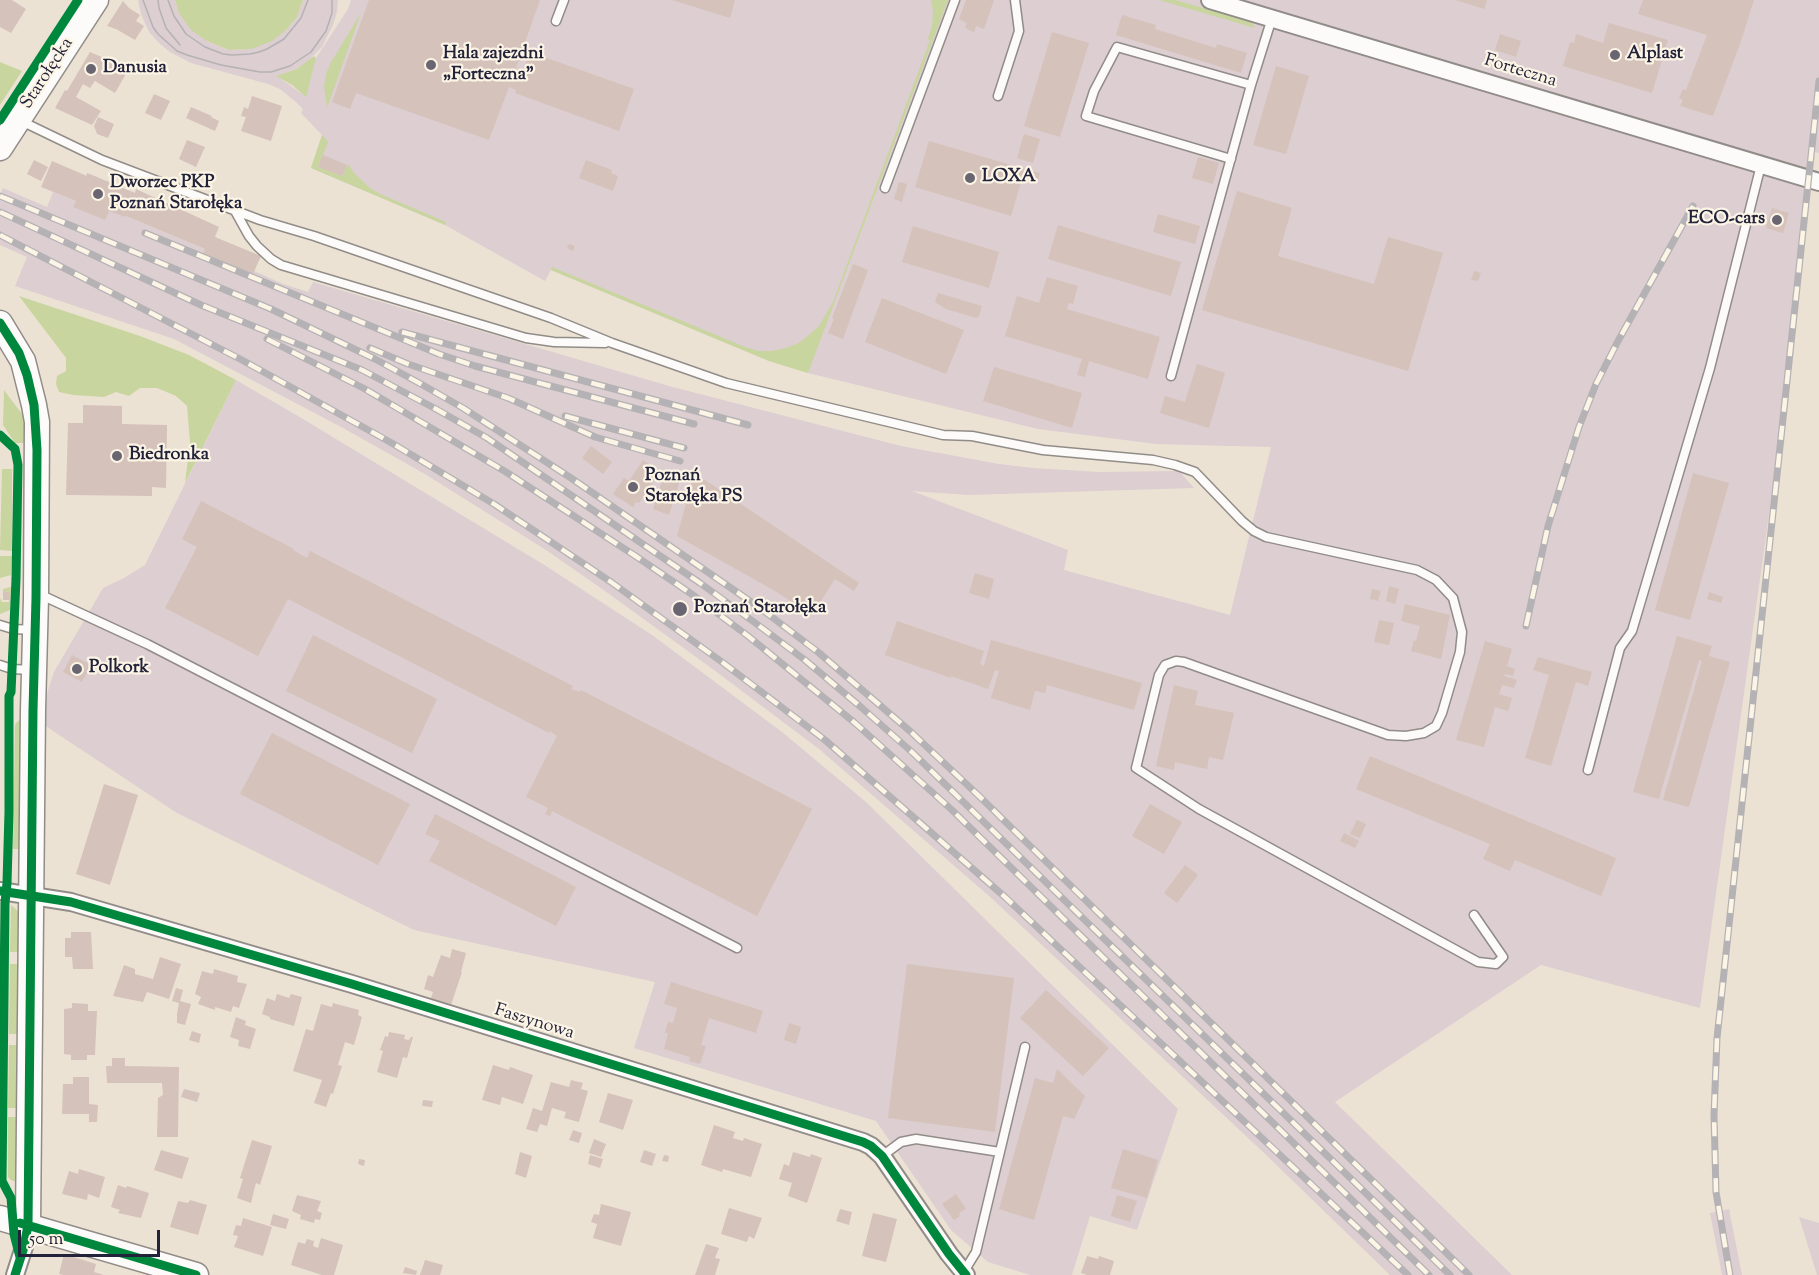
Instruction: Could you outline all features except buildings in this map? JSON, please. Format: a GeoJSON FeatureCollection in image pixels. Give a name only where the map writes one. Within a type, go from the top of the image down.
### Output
{"type":"FeatureCollection","features":[{"type":"Feature","properties":{"kind":"street","name":"Starołęcka"},"geometry":{"type":"LineString","coordinates":[[0,148],[96,0]]}},
{"type":"Feature","properties":{"kind":"street","name":"Forteczna"},"geometry":{"type":"LineString","coordinates":[[1210,0],[1819,182]]}},
{"type":"Feature","properties":{"kind":"street"},"geometry":{"type":"LineString","coordinates":[[0,323],[23,361],[34,405],[37,450],[31,897],[14,1222],[24,1247],[15,1275]]}},
{"type":"Feature","properties":{"kind":"street","name":"Faszynowa"},"geometry":{"type":"LineString","coordinates":[[0,891],[71,902],[363,987],[852,1138],[871,1146],[882,1156],[965,1274]]}},
{"type":"Feature","properties":{"kind":"street"},"geometry":{"type":"LineString","coordinates":[[14,1222],[196,1275]]}},
{"type":"Feature","properties":{"kind":"lane"},"geometry":{"type":"LineString","coordinates":[[556,21],[564,0]]}},
{"type":"Feature","properties":{"kind":"lane"},"geometry":{"type":"LineString","coordinates":[[885,188],[955,0]]}},
{"type":"Feature","properties":{"kind":"lane"},"geometry":{"type":"LineString","coordinates":[[998,96],[1018,31],[1015,0]]}},
{"type":"Feature","properties":{"kind":"lane"},"geometry":{"type":"LineString","coordinates":[[1171,376],[1251,85],[1272,18]]}},
{"type":"Feature","properties":{"kind":"lane"},"geometry":{"type":"LineString","coordinates":[[1231,159],[1086,116],[1094,91],[1117,47],[1251,85]]}},
{"type":"Feature","properties":{"kind":"lane"},"geometry":{"type":"LineString","coordinates":[[18,119],[102,159],[260,220],[314,236],[551,318],[612,343],[726,383],[943,435],[972,436],[1043,450],[1153,460],[1175,465],[1194,472],[1242,521],[1266,537],[1417,570],[1436,580],[1453,598],[1462,632],[1460,652],[1436,726],[1424,733],[1406,736],[1388,735],[1176,661],[1165,665],[1159,675],[1136,768],[1199,809],[1478,962],[1496,964],[1503,957],[1474,915]]}},
{"type":"Feature","properties":{"kind":"lane"},"geometry":{"type":"LineString","coordinates":[[1588,770],[1620,648],[1632,631],[1710,368],[1761,165]]}},
{"type":"Feature","properties":{"kind":"lane"},"geometry":{"type":"LineString","coordinates":[[234,209],[257,246],[272,260],[292,269],[526,338],[554,342],[612,343]]}},
{"type":"Feature","properties":{"kind":"lane"},"geometry":{"type":"LineString","coordinates":[[36,593],[147,644],[737,948]]}},
{"type":"Feature","properties":{"kind":"lane"},"geometry":{"type":"LineString","coordinates":[[0,625],[14,629],[35,630]]}},
{"type":"Feature","properties":{"kind":"lane"},"geometry":{"type":"LineString","coordinates":[[0,665],[12,669],[34,670]]}},
{"type":"Feature","properties":{"kind":"lane"},"geometry":{"type":"LineString","coordinates":[[965,1274],[976,1252],[1024,1047]]}},
{"type":"Feature","properties":{"kind":"lane"},"geometry":{"type":"LineString","coordinates":[[882,1156],[901,1142],[916,1138],[1000,1152]]}},
{"type":"Feature","properties":{"kind":"shaded area"},"geometry":{"type":"Polygon","coordinates":[[[138,0],[175,0],[179,13],[207,41],[229,50],[252,49],[287,29],[297,17],[303,0],[338,0],[333,25],[322,47],[297,69],[277,76],[305,96],[316,58],[348,9],[351,0],[1819,0],[1819,153],[1809,151],[1772,493],[1700,1008],[1541,965],[1335,1102],[1512,1275],[1390,1275],[1263,1152],[988,895],[819,749],[605,591],[546,550],[425,474],[174,339],[15,286],[27,257],[0,245],[0,195],[3,188],[47,207],[53,192],[76,201],[87,173],[119,186],[110,211],[205,249],[204,254],[253,274],[254,271],[308,292],[313,282],[669,386],[901,446],[1033,468],[1099,472],[1179,471],[1194,488],[968,495],[912,491],[1068,550],[1064,570],[1230,615],[1271,447],[1156,444],[1038,429],[808,373],[769,361],[551,270],[545,281],[445,225],[311,168],[322,135],[301,113],[303,109],[297,103],[280,89],[268,84],[191,63],[170,52],[149,32],[138,0]]]}},
{"type":"Feature","properties":{"kind":"shaded area","name":"Polkork"},"geometry":{"type":"Polygon","coordinates":[[[236,380],[546,566],[652,635],[782,732],[866,802],[1178,1109],[1137,1230],[1090,1216],[1072,1275],[1030,1275],[988,1262],[951,1230],[876,1121],[634,1048],[655,982],[414,930],[177,813],[38,721],[54,672],[103,588],[145,565],[236,380]]]}},
{"type":"Feature","properties":{"kind":"shaded area"},"geometry":{"type":"Polygon","coordinates":[[[1729,1209],[1742,1275],[1722,1275],[1710,1213],[1729,1209]]]}},
{"type":"Feature","properties":{"kind":"shaded area"},"geometry":{"type":"Polygon","coordinates":[[[1799,1217],[1819,1223],[1819,1275],[1817,1275],[1799,1217]]]}},
{"type":"Feature","properties":{"kind":"green space"},"geometry":{"type":"Polygon","coordinates":[[[175,0],[303,0],[297,17],[272,41],[252,49],[229,50],[207,41],[191,30],[179,13],[175,0]]]}},
{"type":"Feature","properties":{"kind":"green space"},"geometry":{"type":"Polygon","coordinates":[[[931,0],[948,0],[808,373],[769,361],[551,270],[552,267],[758,351],[772,351],[799,343],[819,326],[833,302],[930,40],[928,39],[933,11],[931,0]]]}},
{"type":"Feature","properties":{"kind":"green space"},"geometry":{"type":"Polygon","coordinates":[[[1159,0],[1175,0],[1246,20],[1252,22],[1255,28],[1159,0]]]}},
{"type":"Feature","properties":{"kind":"green space"},"geometry":{"type":"Polygon","coordinates":[[[361,13],[327,108],[324,86],[326,74],[361,13]]]}},
{"type":"Feature","properties":{"kind":"green space"},"geometry":{"type":"Polygon","coordinates":[[[314,56],[316,58],[306,97],[292,85],[276,76],[297,69],[314,56]]]}},
{"type":"Feature","properties":{"kind":"green space"},"geometry":{"type":"Polygon","coordinates":[[[0,62],[22,71],[0,105],[0,62]]]}},
{"type":"Feature","properties":{"kind":"green space"},"geometry":{"type":"Polygon","coordinates":[[[322,135],[328,142],[318,167],[342,176],[348,164],[370,188],[446,222],[445,225],[311,168],[322,135]]]}},
{"type":"Feature","properties":{"kind":"green space"},"geometry":{"type":"Polygon","coordinates":[[[19,296],[140,336],[189,355],[236,380],[185,483],[190,442],[187,406],[176,396],[157,388],[140,388],[129,396],[116,392],[104,397],[59,392],[56,384],[57,376],[66,371],[66,358],[19,296]]]}},
{"type":"Feature","properties":{"kind":"green space"},"geometry":{"type":"Polygon","coordinates":[[[4,390],[22,414],[26,423],[28,443],[15,443],[3,425],[4,390]]]}},
{"type":"Feature","properties":{"kind":"green space"},"geometry":{"type":"Polygon","coordinates":[[[2,469],[12,469],[12,551],[0,550],[2,469]]]}},
{"type":"Feature","properties":{"kind":"green space"},"geometry":{"type":"Polygon","coordinates":[[[0,556],[12,556],[11,575],[0,578],[0,556]]]}},
{"type":"Feature","properties":{"kind":"green space"},"geometry":{"type":"Polygon","coordinates":[[[11,587],[10,610],[0,614],[0,598],[2,602],[9,602],[9,592],[3,589],[11,587]]]}},
{"type":"Feature","properties":{"kind":"green space"},"geometry":{"type":"Polygon","coordinates":[[[21,719],[23,846],[13,849],[15,726],[21,719]]]}},
{"type":"Feature","properties":{"kind":"green space"},"geometry":{"type":"Polygon","coordinates":[[[11,905],[19,912],[22,948],[17,952],[10,952],[11,905]]]}},
{"type":"Feature","properties":{"kind":"green space"},"geometry":{"type":"Polygon","coordinates":[[[10,964],[17,964],[22,968],[21,1030],[17,1034],[9,1034],[10,964]]]}},
{"type":"Feature","properties":{"kind":"green space"},"geometry":{"type":"Polygon","coordinates":[[[9,1045],[16,1045],[21,1050],[20,1104],[16,1108],[8,1108],[9,1045]]]}},
{"type":"Feature","properties":{"kind":"green space"},"geometry":{"type":"Polygon","coordinates":[[[8,1117],[16,1117],[20,1121],[19,1183],[8,1177],[8,1117]]]}},
{"type":"Feature","properties":{"kind":"tram line"},"geometry":{"type":"LineString","coordinates":[[143,0],[153,27],[177,51],[221,65],[260,72],[271,72],[290,66],[311,52],[326,31],[332,13],[332,0]]}},
{"type":"Feature","properties":{"kind":"tram line"},"geometry":{"type":"LineString","coordinates":[[158,0],[166,28],[180,45]]}},
{"type":"Feature","properties":{"kind":"tram line"},"geometry":{"type":"LineString","coordinates":[[168,0],[174,16],[186,34],[205,47],[232,55],[259,52],[284,39],[301,18],[308,0]]}},
{"type":"Feature","properties":{"kind":"railway"},"geometry":{"type":"LineString","coordinates":[[1730,1275],[1716,1192],[1714,1115],[1717,1038],[1819,81]]}},
{"type":"Feature","properties":{"kind":"railway"},"geometry":{"type":"LineString","coordinates":[[0,196],[271,309],[375,359],[463,408],[571,478],[760,608],[818,652],[911,732],[978,795],[1469,1275]]}},
{"type":"Feature","properties":{"kind":"railway"},"geometry":{"type":"LineString","coordinates":[[1526,626],[1548,526],[1579,427],[1596,384],[1693,206]]}},
{"type":"Feature","properties":{"kind":"railway"},"geometry":{"type":"LineString","coordinates":[[0,212],[201,305],[362,370],[436,409],[487,438],[754,622],[805,660],[913,753],[1450,1275]]}},
{"type":"Feature","properties":{"kind":"railway"},"geometry":{"type":"LineString","coordinates":[[145,233],[439,354],[475,366],[694,424]]}},
{"type":"Feature","properties":{"kind":"railway"},"geometry":{"type":"LineString","coordinates":[[0,235],[242,360],[390,442],[494,504],[611,582],[722,662],[825,740],[1005,897],[1408,1275]]}},
{"type":"Feature","properties":{"kind":"railway"},"geometry":{"type":"LineString","coordinates":[[402,332],[748,425]]}},
{"type":"Feature","properties":{"kind":"railway"},"geometry":{"type":"LineString","coordinates":[[267,339],[365,389],[506,472],[634,555],[748,636],[855,723],[952,810],[1429,1275]]}},
{"type":"Feature","properties":{"kind":"railway"},"geometry":{"type":"LineString","coordinates":[[370,348],[408,364],[508,398],[595,437],[680,461]]}},
{"type":"Feature","properties":{"kind":"railway"},"geometry":{"type":"LineString","coordinates":[[565,416],[684,448]]}},
{"type":"Feature","properties":{"kind":"cycle path"},"geometry":{"type":"LineString","coordinates":[[0,120],[78,0]]}},
{"type":"Feature","properties":{"kind":"cycle path"},"geometry":{"type":"LineString","coordinates":[[0,323],[19,353],[27,375],[34,405],[37,450],[28,1225],[15,1275]]}},
{"type":"Feature","properties":{"kind":"cycle path"},"geometry":{"type":"LineString","coordinates":[[0,435],[15,449],[18,465],[16,579],[9,696],[2,1181],[11,1198],[14,1234],[20,1257]]}},
{"type":"Feature","properties":{"kind":"cycle path"},"geometry":{"type":"LineString","coordinates":[[0,891],[71,902],[352,984],[863,1142],[882,1156],[966,1275]]}},
{"type":"Feature","properties":{"kind":"cycle path"},"geometry":{"type":"LineString","coordinates":[[20,1223],[196,1275]]}},
{"type":"Feature","properties":{"kind":"place","name":"Alplast"},"geometry":{"type":"Point","coordinates":[1615,55]}},
{"type":"Feature","properties":{"kind":"place","name":"Hala zajezdni „Forteczna”"},"geometry":{"type":"Point","coordinates":[431,65]}},
{"type":"Feature","properties":{"kind":"place","name":"Danusia"},"geometry":{"type":"Point","coordinates":[91,69]}},
{"type":"Feature","properties":{"kind":"place","name":"LOXA"},"geometry":{"type":"Point","coordinates":[970,178]}},
{"type":"Feature","properties":{"kind":"place","name":"Dworzec PKP Poznań Starołęka"},"geometry":{"type":"Point","coordinates":[98,194]}},
{"type":"Feature","properties":{"kind":"place","name":"ECO-cars"},"geometry":{"type":"Point","coordinates":[1777,220]}},
{"type":"Feature","properties":{"kind":"place","name":"Biedronka"},"geometry":{"type":"Point","coordinates":[117,456]}},
{"type":"Feature","properties":{"kind":"place","name":"Poznań Starołęka PS"},"geometry":{"type":"Point","coordinates":[633,487]}},
{"type":"Feature","properties":{"kind":"place","name":"Poznań Starołęka"},"geometry":{"type":"Point","coordinates":[680,609]}},
{"type":"Feature","properties":{"kind":"place","name":"Polkork"},"geometry":{"type":"Point","coordinates":[77,669]}}]}
